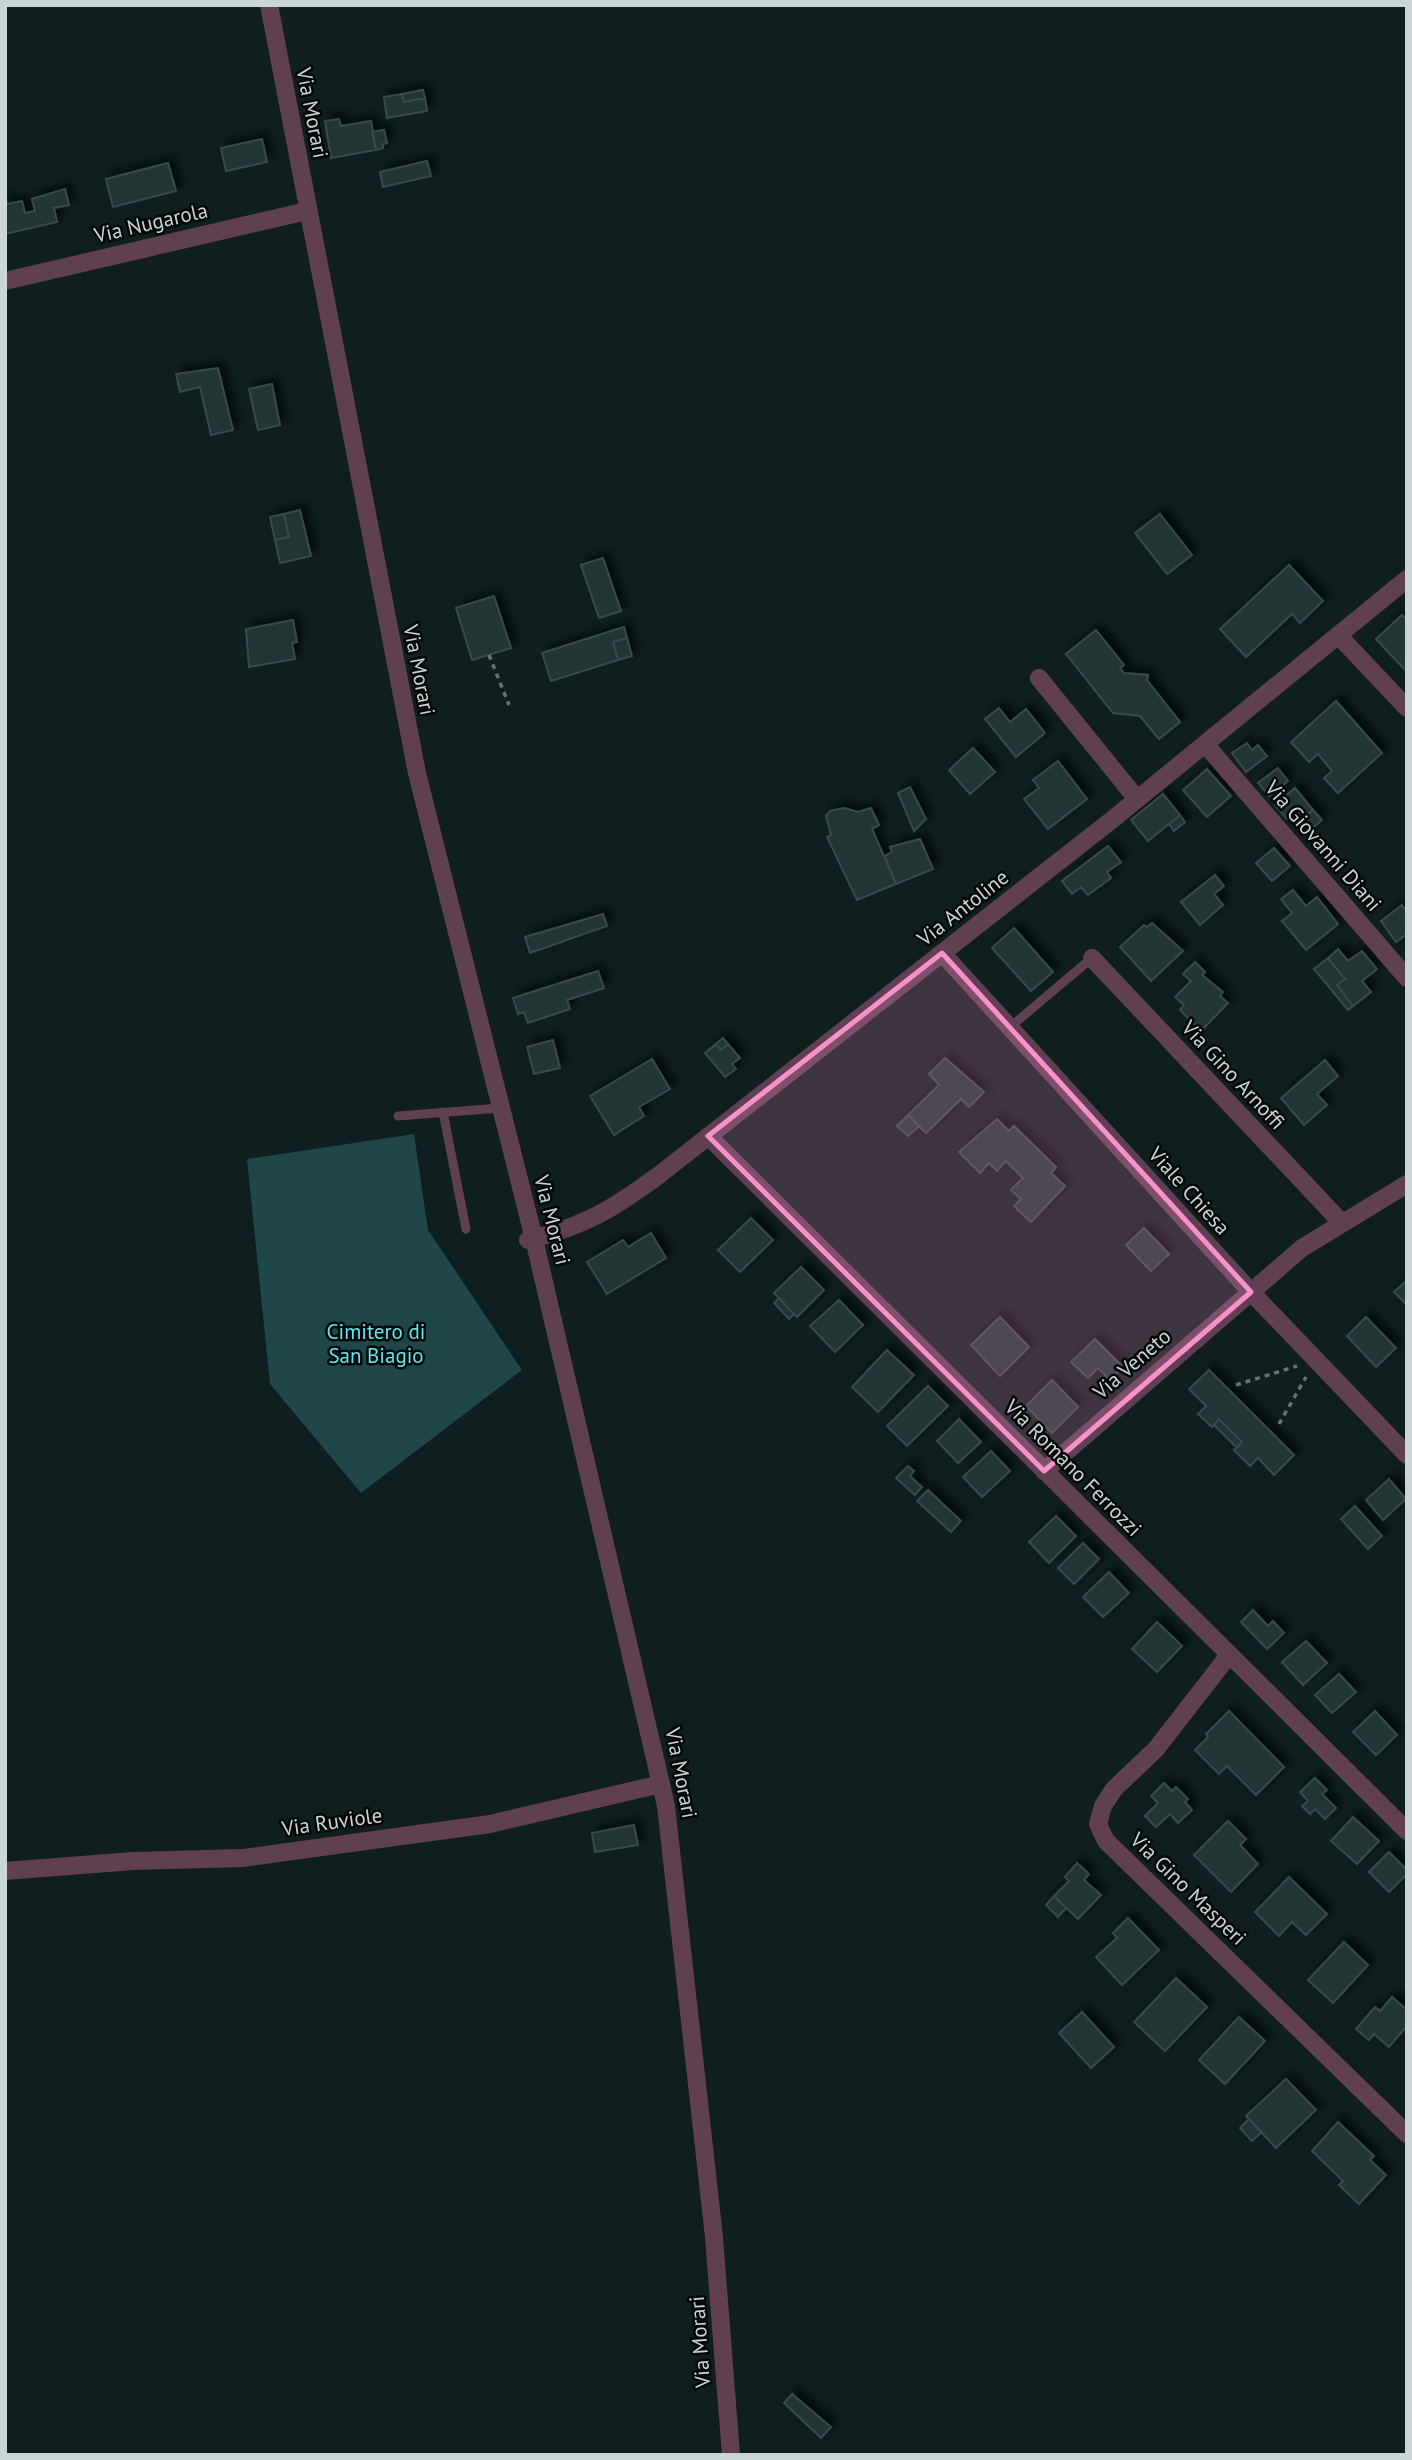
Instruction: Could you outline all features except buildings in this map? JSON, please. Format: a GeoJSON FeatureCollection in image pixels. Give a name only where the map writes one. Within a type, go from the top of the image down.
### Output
{"type":"FeatureCollection","features":[{"type":"Feature","properties":{"kind":"street","name":"Via Morari"},"geometry":{"type":"LineString","coordinates":[[269,5],[417,774],[662,1784],[678,1896],[702,2118],[731,2455]]}},
{"type":"Feature","properties":{"kind":"street","name":"Via Nugarola"},"geometry":{"type":"LineString","coordinates":[[5,281],[307,211]]}},
{"type":"Feature","properties":{"kind":"street","name":"Via Antoline"},"geometry":{"type":"LineString","coordinates":[[531,1240],[578,1226],[609,1212],[1137,799],[1407,579]]}},
{"type":"Feature","properties":{"kind":"street"},"geometry":{"type":"LineString","coordinates":[[1338,635],[1407,708]]}},
{"type":"Feature","properties":{"kind":"street"},"geometry":{"type":"LineString","coordinates":[[1039,678],[1137,799]]}},
{"type":"Feature","properties":{"kind":"street","name":"Via Giovanni Diani"},"geometry":{"type":"LineString","coordinates":[[1205,744],[1407,978]]}},
{"type":"Feature","properties":{"kind":"street","name":"Viale Chiesa"},"geometry":{"type":"LineString","coordinates":[[942,953],[1251,1292],[1407,1455]]}},
{"type":"Feature","properties":{"kind":"street","name":"Via Gino Arnoffi"},"geometry":{"type":"LineString","coordinates":[[1091,958],[1341,1222]]}},
{"type":"Feature","properties":{"kind":"street","name":"Via Romano Ferrozzi"},"geometry":{"type":"LineString","coordinates":[[708,1136],[1407,1831]]}},
{"type":"Feature","properties":{"kind":"street","name":"Via Veneto"},"geometry":{"type":"LineString","coordinates":[[1044,1471],[1302,1248],[1407,1184]]}},
{"type":"Feature","properties":{"kind":"street","name":"Via Gino Masperi"},"geometry":{"type":"LineString","coordinates":[[1229,1655],[1156,1749],[1114,1789],[1103,1806],[1098,1824],[1105,1841],[1407,2134]]}},
{"type":"Feature","properties":{"kind":"street","name":"Via Ruviole"},"geometry":{"type":"LineString","coordinates":[[5,1871],[133,1861],[243,1858],[489,1824],[662,1784]]}},
{"type":"Feature","properties":{"kind":"lane"},"geometry":{"type":"LineString","coordinates":[[1009,1028],[1091,958]]}},
{"type":"Feature","properties":{"kind":"lane"},"geometry":{"type":"LineString","coordinates":[[398,1116],[500,1108]]}},
{"type":"Feature","properties":{"kind":"lane"},"geometry":{"type":"LineString","coordinates":[[443,1112],[466,1228]]}},
{"type":"Feature","properties":{"kind":"path"},"geometry":{"type":"LineString","coordinates":[[489,655],[509,705]]}},
{"type":"Feature","properties":{"kind":"path"},"geometry":{"type":"LineString","coordinates":[[1236,1385],[1316,1360]]}},
{"type":"Feature","properties":{"kind":"path"},"geometry":{"type":"LineString","coordinates":[[1279,1424],[1316,1360]]}},
{"type":"Feature","properties":{"kind":"highlighted area"},"geometry":{"type":"Polygon","coordinates":[[[942,953],[1251,1292],[1044,1471],[708,1136],[942,953]]]}},
{"type":"Feature","properties":{"kind":"green space","name":"Cimitero di San Biagio"},"geometry":{"type":"Polygon","coordinates":[[[414,1134],[428,1230],[522,1370],[361,1493],[270,1384],[247,1159],[414,1134]]]}}]}
